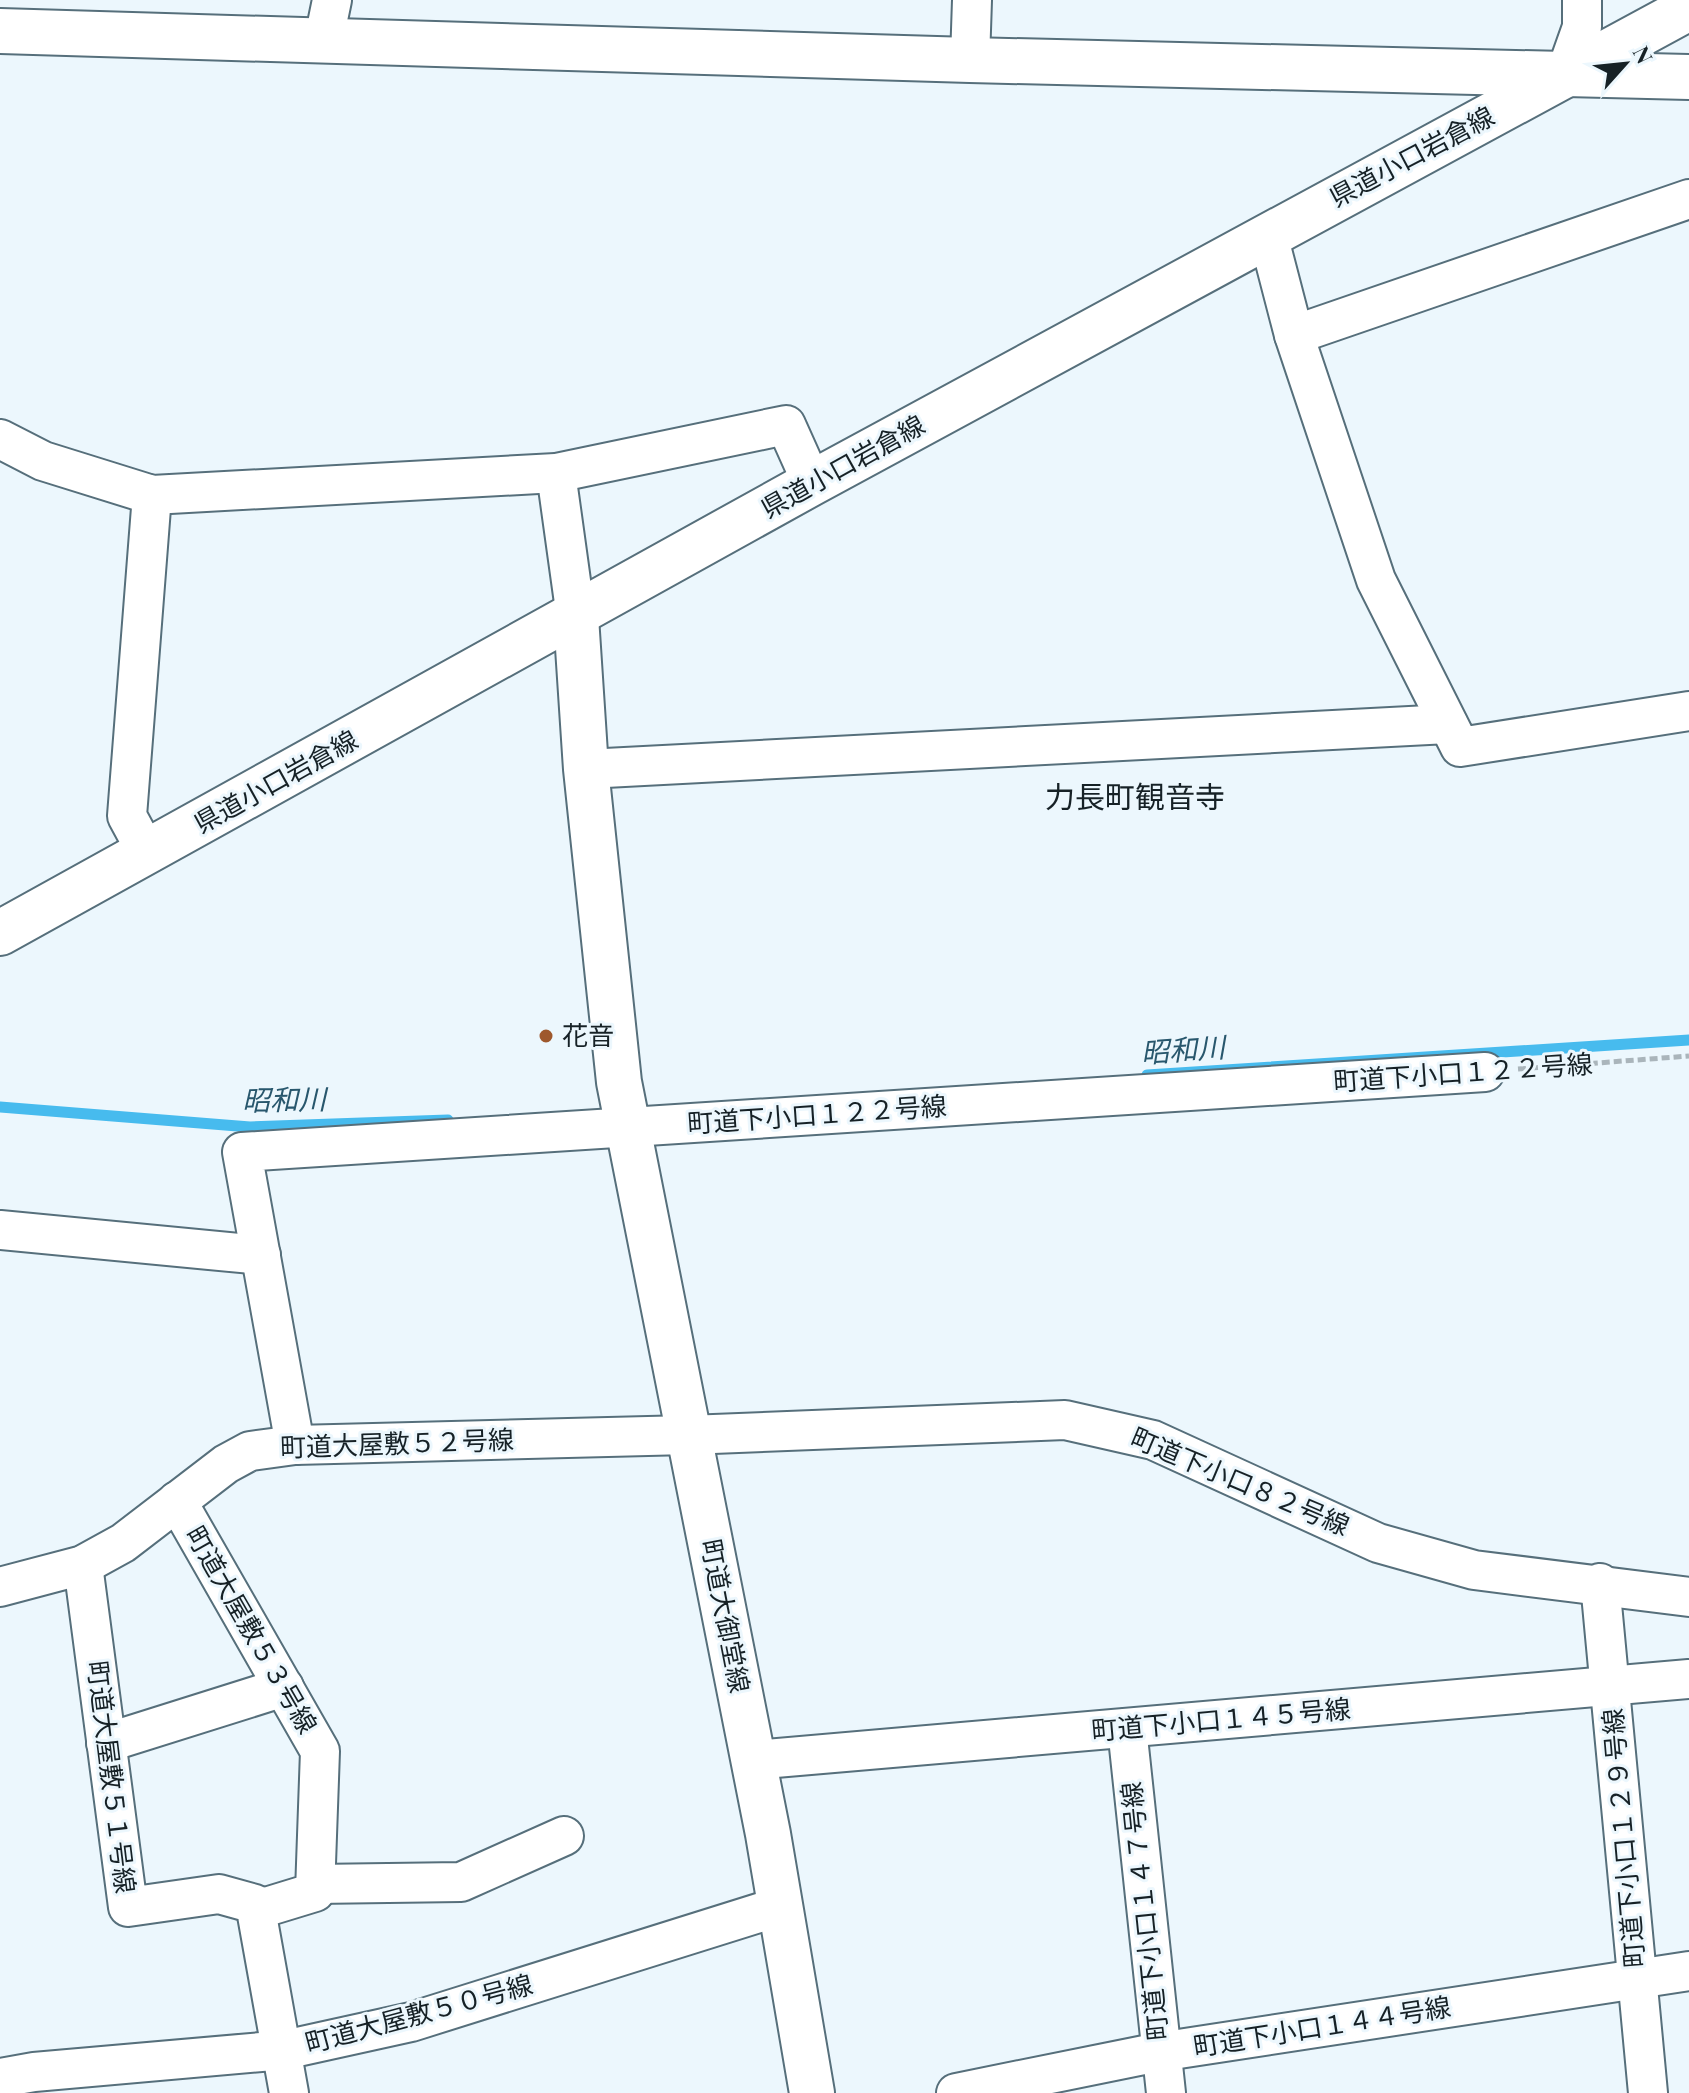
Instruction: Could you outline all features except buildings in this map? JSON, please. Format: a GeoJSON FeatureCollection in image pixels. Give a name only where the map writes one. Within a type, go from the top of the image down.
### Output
{"type":"FeatureCollection","features":[{"type":"Feature","properties":{"kind":"street"},"geometry":{"type":"LineString","coordinates":[[970,60],[972,0]]}},
{"type":"Feature","properties":{"kind":"street"},"geometry":{"type":"LineString","coordinates":[[1565,75],[1582,27],[1582,0]]}},
{"type":"Feature","properties":{"kind":"street","name":"県道小口岩倉線"},"geometry":{"type":"LineString","coordinates":[[0,933],[576,617],[812,483],[1689,8]]}},
{"type":"Feature","properties":{"kind":"street"},"geometry":{"type":"LineString","coordinates":[[0,31],[328,20],[970,60],[1689,77]]}},
{"type":"Feature","properties":{"kind":"street"},"geometry":{"type":"LineString","coordinates":[[1294,335],[1689,199]]}},
{"type":"Feature","properties":{"kind":"street"},"geometry":{"type":"LineString","coordinates":[[1268,235],[1294,335],[1376,580],[1460,747],[1689,711]]}},
{"type":"Feature","properties":{"kind":"street"},"geometry":{"type":"LineString","coordinates":[[0,439],[43,461],[152,495],[556,473],[786,425],[812,483]]}},
{"type":"Feature","properties":{"kind":"street"},"geometry":{"type":"LineString","coordinates":[[556,473],[576,617]]}},
{"type":"Feature","properties":{"kind":"street"},"geometry":{"type":"LineString","coordinates":[[147,853],[127,816],[152,495]]}},
{"type":"Feature","properties":{"kind":"street","name":"町道大御堂線"},"geometry":{"type":"LineString","coordinates":[[576,617],[586,769],[619,1082],[781,1906],[812,2093]]}},
{"type":"Feature","properties":{"kind":"street"},"geometry":{"type":"LineString","coordinates":[[586,769],[1448,724]]}},
{"type":"Feature","properties":{"kind":"street","name":"町道下小口１２２号線"},"geometry":{"type":"LineString","coordinates":[[295,1445],[242,1152],[628,1134],[1485,1072]]}},
{"type":"Feature","properties":{"kind":"street"},"geometry":{"type":"LineString","coordinates":[[0,1230],[261,1255]]}},
{"type":"Feature","properties":{"kind":"street","name":"町道下小口８２号線"},"geometry":{"type":"LineString","coordinates":[[688,1435],[1065,1420],[1153,1440],[1378,1543],[1474,1570],[1600,1583],[1689,1597]]}},
{"type":"Feature","properties":{"kind":"street","name":"町道大屋敷５２号線"},"geometry":{"type":"LineString","coordinates":[[0,1587],[83,1565],[123,1543],[226,1464],[250,1451],[295,1445],[688,1435]]}},
{"type":"Feature","properties":{"kind":"street","name":"町道大屋敷５３号線"},"geometry":{"type":"LineString","coordinates":[[177,1501],[320,1751],[315,1884]]}},
{"type":"Feature","properties":{"kind":"street","name":"町道大屋敷５１号線"},"geometry":{"type":"LineString","coordinates":[[83,1565],[128,1907],[219,1894],[255,1904],[256,1910]]}},
{"type":"Feature","properties":{"kind":"street","name":"町道下小口１２９号線"},"geometry":{"type":"LineString","coordinates":[[1600,1583],[1648,2093]]}},
{"type":"Feature","properties":{"kind":"street","name":"町道下小口１４５号線"},"geometry":{"type":"LineString","coordinates":[[753,1760],[1689,1679]]}},
{"type":"Feature","properties":{"kind":"street"},"geometry":{"type":"LineString","coordinates":[[106,1743],[284,1687]]}},
{"type":"Feature","properties":{"kind":"street","name":"町道下小口１４７号線"},"geometry":{"type":"LineString","coordinates":[[1127,1728],[1159,2052],[1166,2093]]}},
{"type":"Feature","properties":{"kind":"street"},"geometry":{"type":"LineString","coordinates":[[289,2093],[284,2050],[256,1910],[315,1892],[315,1884],[461,1882],[564,1836]]}},
{"type":"Feature","properties":{"kind":"street","name":"町道大屋敷５０号線"},"geometry":{"type":"LineString","coordinates":[[0,2078],[34,2072],[284,2050],[411,2022],[781,1906]]}},
{"type":"Feature","properties":{"kind":"street","name":"町道下小口１４４号線"},"geometry":{"type":"LineString","coordinates":[[956,2093],[1159,2052],[1689,1971]]}},
{"type":"Feature","properties":{"kind":"path","name":"町道下小口１２２号線"},"geometry":{"type":"LineString","coordinates":[[1485,1072],[1689,1056]]}},
{"type":"Feature","properties":{"kind":"waterway","name":"昭和川"},"geometry":{"type":"LineString","coordinates":[[1147,1075],[1689,1040]]}},
{"type":"Feature","properties":{"kind":"waterway","name":"昭和川"},"geometry":{"type":"LineString","coordinates":[[0,1107],[250,1127],[448,1120]]}},
{"type":"Feature","properties":{"kind":"place","name":"花音"},"geometry":{"type":"Point","coordinates":[546,1036]}},
{"type":"Feature","properties":{"kind":"district","name":"力長町観音寺"},"geometry":{"type":"Point","coordinates":[1135,798]}}]}
